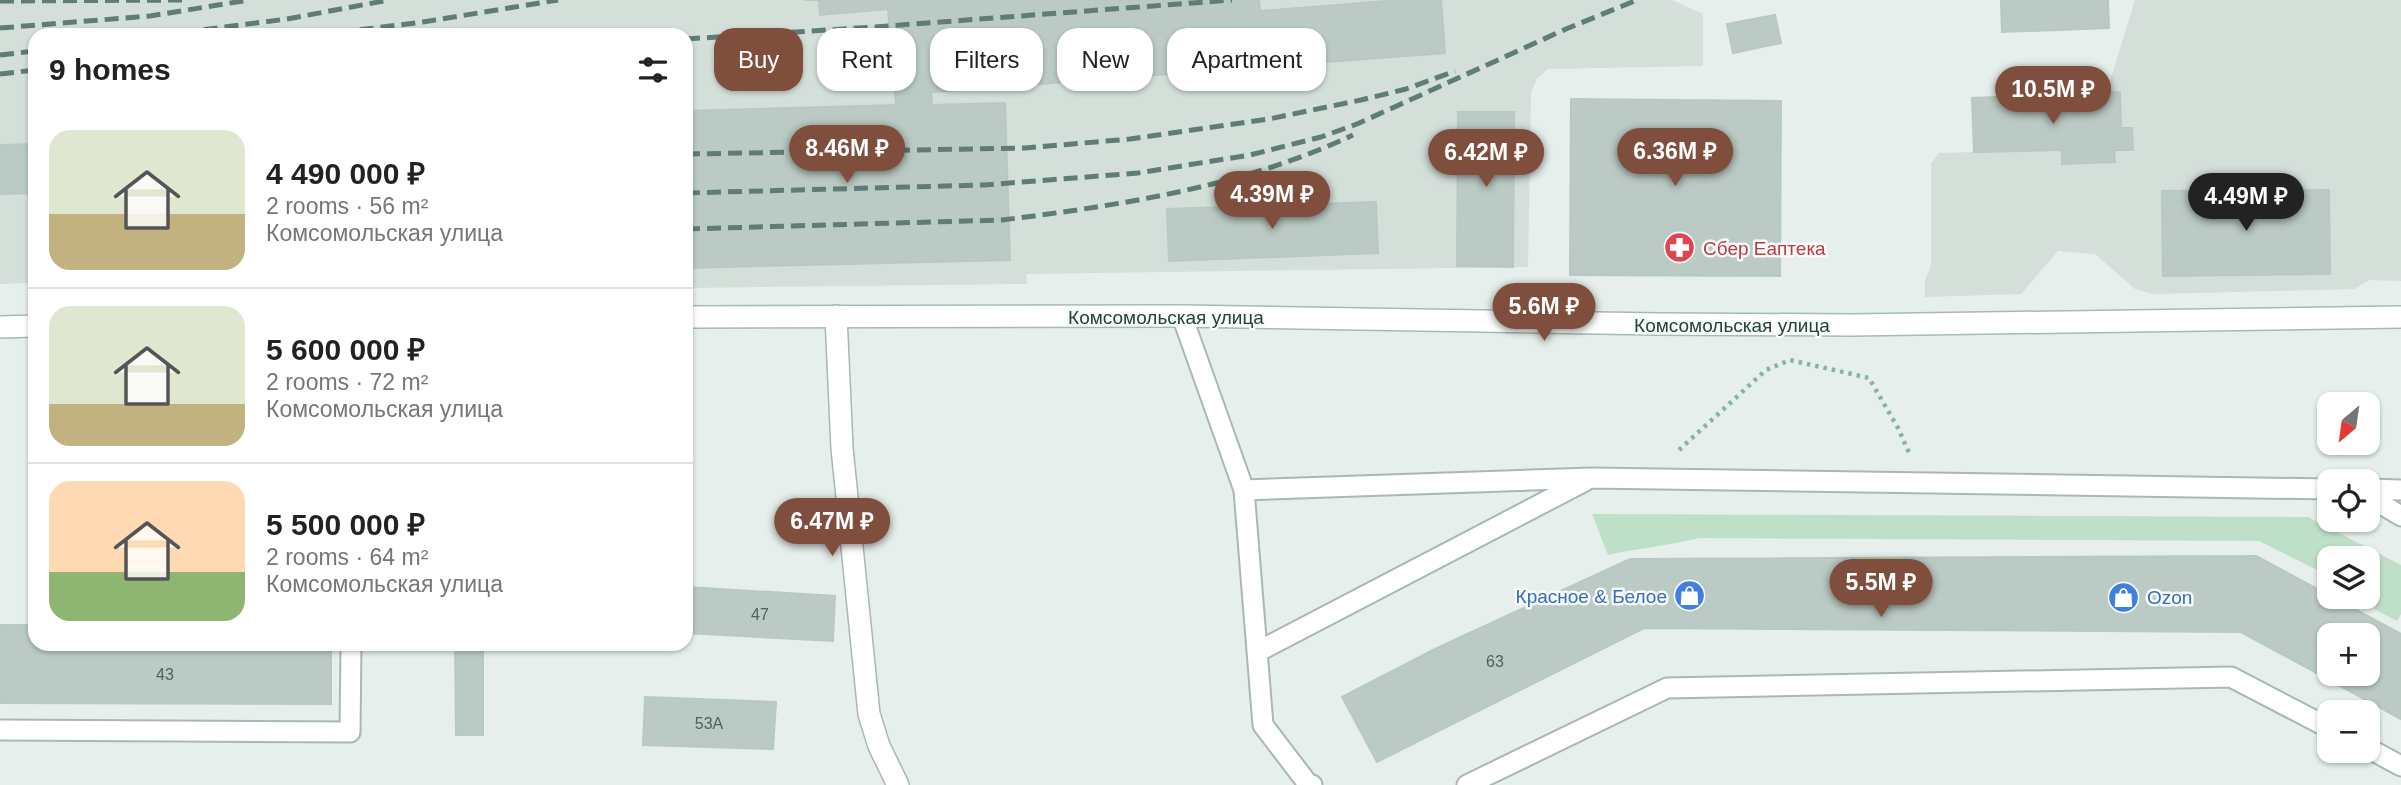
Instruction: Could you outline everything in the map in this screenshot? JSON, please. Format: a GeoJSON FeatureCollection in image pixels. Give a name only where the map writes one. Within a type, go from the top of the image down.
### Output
{"type":"FeatureCollection","features":[{"type":"Feature","properties":{"kind":"main road"},"geometry":{"type":"LineString","coordinates":[[836,316],[842,448],[869,714],[879,746],[898,785]]}},
{"type":"Feature","properties":{"kind":"main road","name":"Комсомольская улица"},"geometry":{"type":"LineString","coordinates":[[693,317],[1182,316],[1852,325],[2401,317]]}},
{"type":"Feature","properties":{"kind":"main road"},"geometry":{"type":"LineString","coordinates":[[0,327],[28,326]]}},
{"type":"Feature","properties":{"kind":"lane"},"geometry":{"type":"LineString","coordinates":[[1182,316],[1244,490],[1263,725],[1308,784],[1312,785]]}},
{"type":"Feature","properties":{"kind":"lane"},"geometry":{"type":"LineString","coordinates":[[1244,490],[1591,478],[2317,489]]}},
{"type":"Feature","properties":{"kind":"lane"},"geometry":{"type":"LineString","coordinates":[[1257,652],[1591,478]]}},
{"type":"Feature","properties":{"kind":"lane"},"geometry":{"type":"LineString","coordinates":[[2380,489],[2401,490]]}},
{"type":"Feature","properties":{"kind":"lane"},"geometry":{"type":"LineString","coordinates":[[2380,503],[2401,516]]}},
{"type":"Feature","properties":{"kind":"lane"},"geometry":{"type":"LineString","coordinates":[[0,730],[350,732],[351,651]]}},
{"type":"Feature","properties":{"kind":"lane"},"geometry":{"type":"LineString","coordinates":[[1467,785],[1667,688],[2231,677],[2317,722]]}},
{"type":"Feature","properties":{"kind":"lane"},"geometry":{"type":"LineString","coordinates":[[2380,755],[2401,766]]}},
{"type":"Feature","properties":{"kind":"path"},"geometry":{"type":"LineString","coordinates":[[1647,479],[1766,370],[1790,360],[1869,378],[1898,428],[1922,483]]}},
{"type":"Feature","properties":{"kind":"shaded area"},"geometry":{"type":"Polygon","coordinates":[[[0,0],[1672,0],[1703,14],[1703,66],[1548,69],[1537,78],[1531,92],[1528,267],[1026,274],[1027,284],[693,288],[693,28],[28,28],[28,283],[0,284],[0,0]]]}},
{"type":"Feature","properties":{"kind":"shaded area"},"geometry":{"type":"Polygon","coordinates":[[[2135,0],[2401,0],[2401,281],[2370,280],[2354,289],[2152,294],[2135,289],[2095,254],[2058,251],[2021,294],[1925,297],[1925,281],[1931,265],[1931,164],[1939,153],[1974,152],[1972,98],[2110,93],[2110,81],[2135,0]]]}},
{"type":"Feature","properties":{"kind":"green space"},"geometry":{"type":"Polygon","coordinates":[[[1592,514],[2308,517],[2317,522],[2317,532],[2337,532],[2364,546],[2317,546],[2317,570],[2259,541],[1699,538],[1608,555],[1592,514]]]}},
{"type":"Feature","properties":{"kind":"green space"},"geometry":{"type":"Polygon","coordinates":[[[2380,554],[2401,565],[2401,614],[2397,621],[2374,609],[2380,609],[2380,554]]]}},
{"type":"Feature","properties":{"kind":"building"},"geometry":{"type":"Polygon","coordinates":[[[819,0],[1259,0],[1260,11],[1399,0],[1441,0],[1445,53],[1326,62],[1326,28],[1167,28],[1167,74],[1153,75],[1153,28],[1057,28],[1057,83],[1043,84],[1043,28],[930,28],[930,91],[947,91],[895,95],[895,91],[916,91],[916,28],[890,28],[888,9],[820,15],[819,0]]]}},
{"type":"Feature","properties":{"kind":"building"},"geometry":{"type":"Polygon","coordinates":[[[2001,0],[2108,0],[2109,28],[2002,32],[2001,0]]]}},
{"type":"Feature","properties":{"kind":"building"},"geometry":{"type":"Polygon","coordinates":[[[1775,15],[1781,43],[1733,53],[1727,24],[1775,15]]]}},
{"type":"Feature","properties":{"kind":"building"},"geometry":{"type":"Polygon","coordinates":[[[931,92],[932,105],[1005,103],[1010,260],[693,268],[693,111],[896,105],[895,95],[931,92]]]}},
{"type":"Feature","properties":{"kind":"building"},"geometry":{"type":"Polygon","coordinates":[[[2120,92],[2121,128],[2132,128],[2133,150],[2114,150],[2115,162],[2062,164],[2062,150],[1974,152],[1972,98],[2120,92]]]}},
{"type":"Feature","properties":{"kind":"building"},"geometry":{"type":"Polygon","coordinates":[[[1571,99],[1781,101],[1780,276],[1570,275],[1571,99]]]}},
{"type":"Feature","properties":{"kind":"building"},"geometry":{"type":"Polygon","coordinates":[[[1458,112],[1514,112],[1513,267],[1457,266],[1458,112]]]}},
{"type":"Feature","properties":{"kind":"building"},"geometry":{"type":"Polygon","coordinates":[[[28,144],[28,193],[0,194],[0,145],[28,144]]]}},
{"type":"Feature","properties":{"kind":"building"},"geometry":{"type":"Polygon","coordinates":[[[2329,190],[2330,274],[2163,276],[2162,191],[2329,190]]]}},
{"type":"Feature","properties":{"kind":"building"},"geometry":{"type":"Polygon","coordinates":[[[1376,202],[1378,253],[1169,261],[1167,209],[1376,202]]]}},
{"type":"Feature","properties":{"kind":"building"},"geometry":{"type":"Polygon","coordinates":[[[2256,556],[2317,589],[2317,609],[2355,609],[2401,634],[2401,719],[2380,708],[2380,700],[2366,700],[2340,686],[2380,686],[2380,623],[2317,623],[2317,673],[2241,632],[1644,628],[1377,762],[1342,697],[1437,648],[1630,559],[2256,556]]]}},
{"type":"Feature","properties":{"kind":"building"},"geometry":{"type":"Polygon","coordinates":[[[693,587],[835,596],[833,641],[693,633],[693,587]]]}},
{"type":"Feature","properties":{"kind":"building"},"geometry":{"type":"Polygon","coordinates":[[[0,625],[28,625],[28,651],[331,651],[331,704],[0,703],[0,625]]]}},
{"type":"Feature","properties":{"kind":"building"},"geometry":{"type":"Polygon","coordinates":[[[455,651],[483,651],[483,735],[456,735],[455,651]]]}},
{"type":"Feature","properties":{"kind":"building"},"geometry":{"type":"Polygon","coordinates":[[[645,697],[776,702],[773,749],[643,745],[645,697]]]}},
{"type":"Feature","properties":{"kind":"railway"},"geometry":{"type":"LineString","coordinates":[[0,1],[187,0]]}},
{"type":"Feature","properties":{"kind":"railway"},"geometry":{"type":"LineString","coordinates":[[0,28],[150,16],[249,0]]}},
{"type":"Feature","properties":{"kind":"railway"},"geometry":{"type":"LineString","coordinates":[[217,28],[287,19],[389,0]]}},
{"type":"Feature","properties":{"kind":"railway"},"geometry":{"type":"LineString","coordinates":[[375,28],[558,0]]}},
{"type":"Feature","properties":{"kind":"railway"},"geometry":{"type":"LineString","coordinates":[[693,39],[1232,0]]}},
{"type":"Feature","properties":{"kind":"railway"},"geometry":{"type":"LineString","coordinates":[[693,193],[984,185],[1138,173],[1250,155],[1321,137],[1357,124],[1566,29],[1637,0]]}},
{"type":"Feature","properties":{"kind":"railway"},"geometry":{"type":"LineString","coordinates":[[0,55],[28,52]]}},
{"type":"Feature","properties":{"kind":"railway"},"geometry":{"type":"LineString","coordinates":[[0,74],[28,71]]}},
{"type":"Feature","properties":{"kind":"railway"},"geometry":{"type":"LineString","coordinates":[[693,154],[1025,148],[1130,139],[1269,119],[1361,100],[1406,89],[1455,71]]}},
{"type":"Feature","properties":{"kind":"railway"},"geometry":{"type":"LineString","coordinates":[[693,229],[1002,220],[1047,214],[1137,200],[1225,181],[1311,153],[1353,135]]}},
{"type":"Feature","properties":{"kind":"place","name":"Сбер Еаптека"},"geometry":{"type":"Point","coordinates":[1680,248]}},
{"type":"Feature","properties":{"kind":"place","name":"Красное & Белое"},"geometry":{"type":"Point","coordinates":[1690,596]}},
{"type":"Feature","properties":{"kind":"place","name":"Ozon"},"geometry":{"type":"Point","coordinates":[2124,597]}}]}
